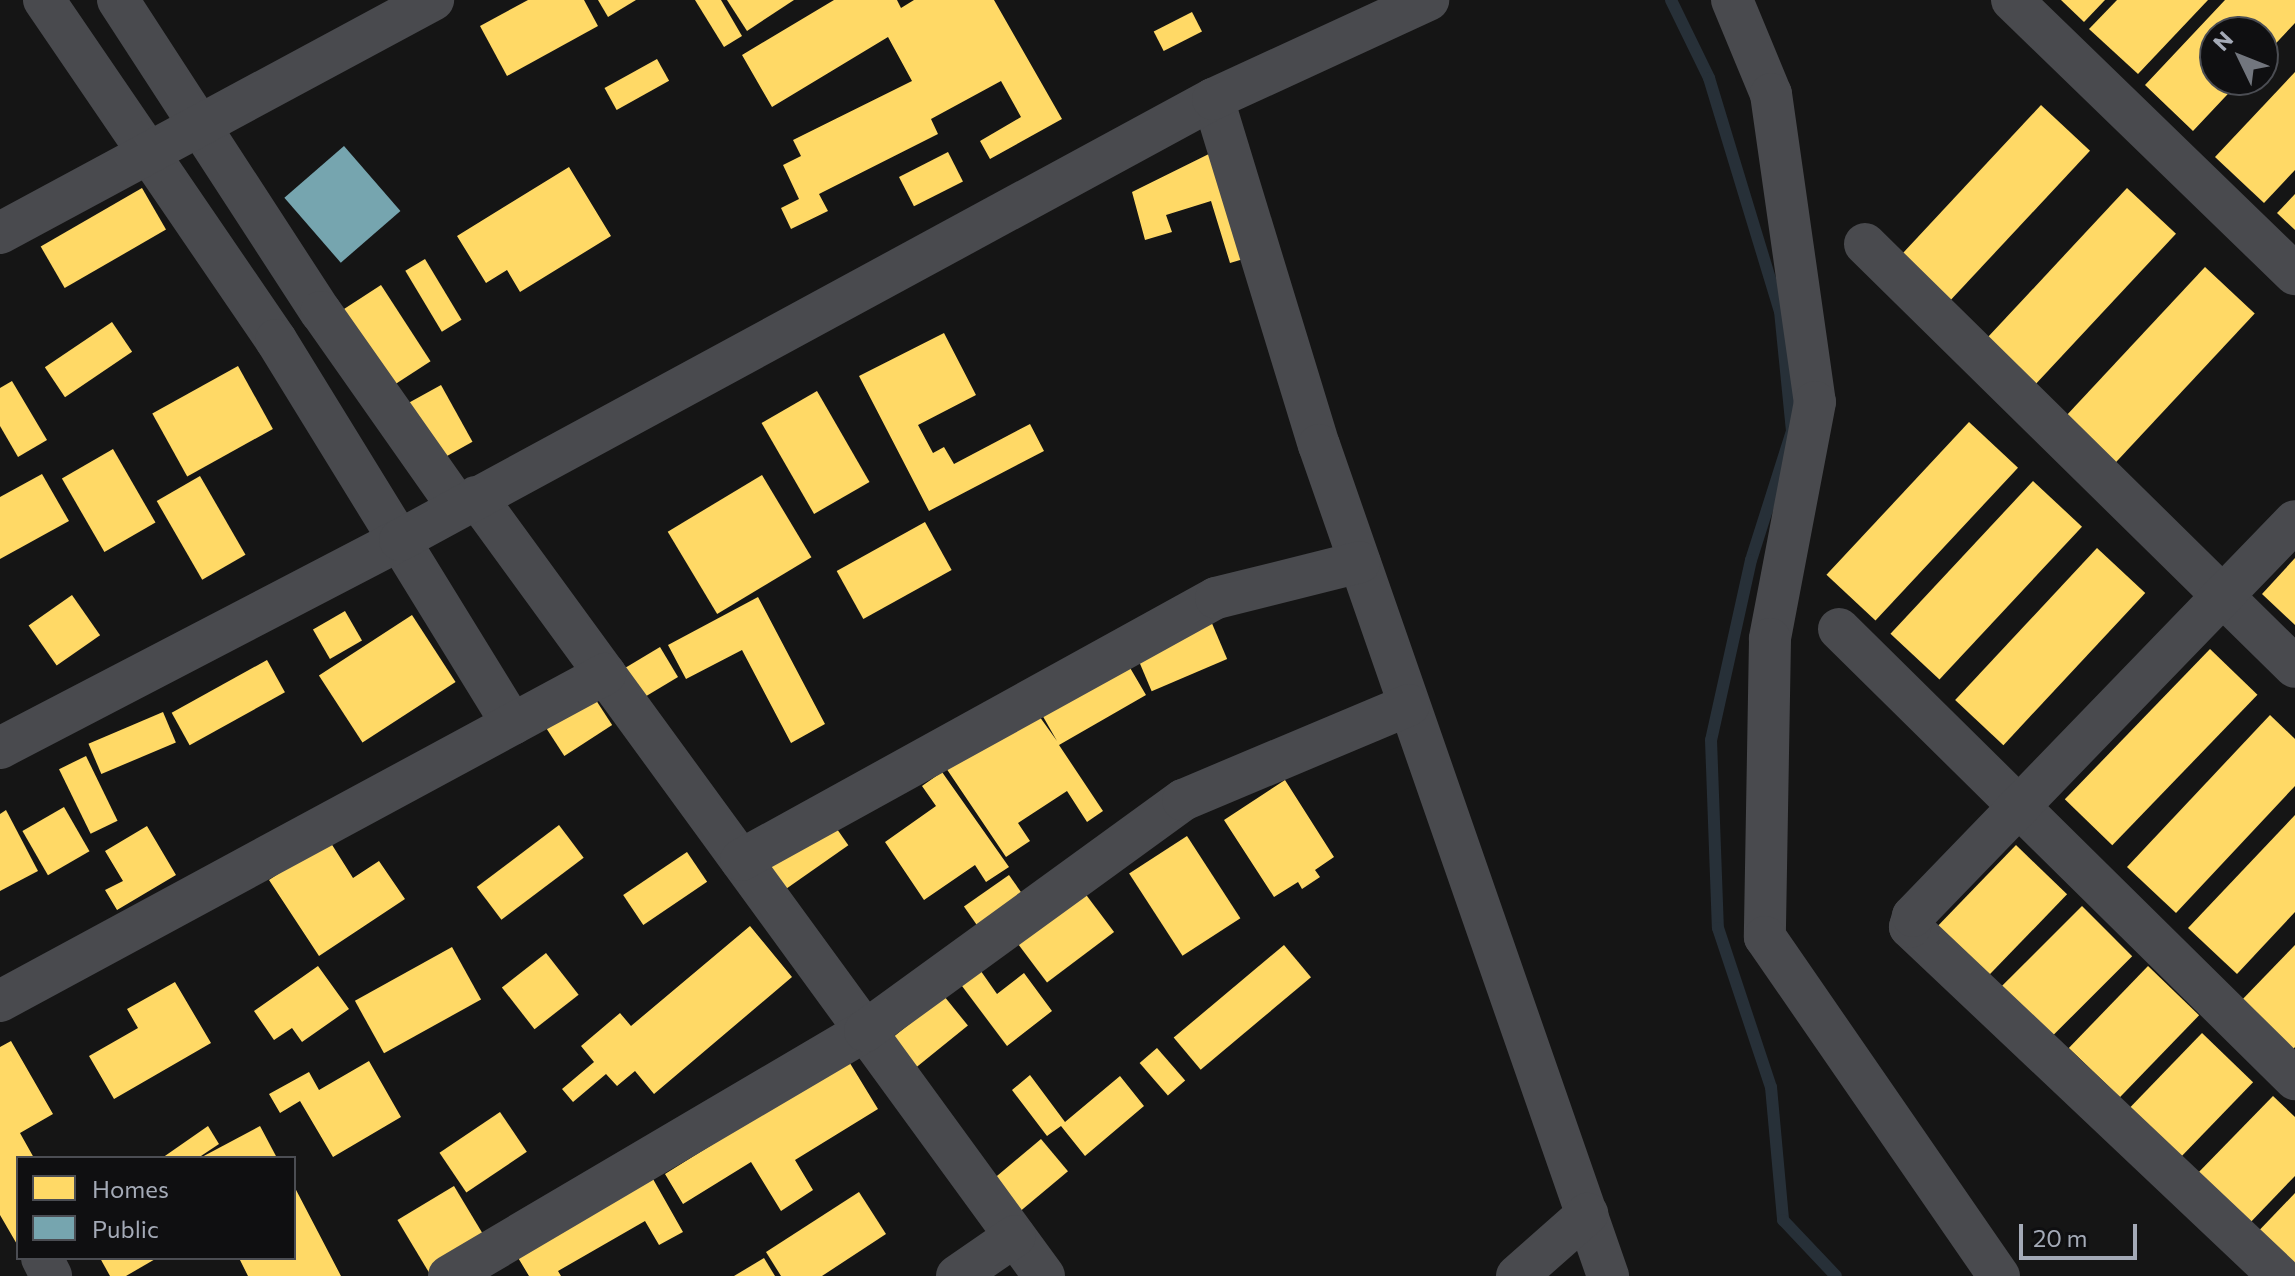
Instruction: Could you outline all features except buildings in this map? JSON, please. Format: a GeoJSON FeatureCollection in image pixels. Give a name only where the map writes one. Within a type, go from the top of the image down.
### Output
{"type":"FeatureCollection","features":[{"type":"Feature","properties":{"kind":"street"},"geometry":{"type":"LineString","coordinates":[[44,0],[145,154],[276,340],[512,724]]}},
{"type":"Feature","properties":{"kind":"street"},"geometry":{"type":"LineString","coordinates":[[118,0],[321,312],[467,502],[605,674],[1044,1276]]}},
{"type":"Feature","properties":{"kind":"street"},"geometry":{"type":"LineString","coordinates":[[0,233],[433,0]]}},
{"type":"Feature","properties":{"kind":"street"},"geometry":{"type":"LineString","coordinates":[[0,748],[400,540],[1213,99],[1428,0]]}},
{"type":"Feature","properties":{"kind":"street"},"geometry":{"type":"LineString","coordinates":[[1732,0],[1771,94],[1815,402],[1770,639],[1765,937],[1999,1276]]}},
{"type":"Feature","properties":{"kind":"street"},"geometry":{"type":"LineString","coordinates":[[2012,0],[2295,274]]}},
{"type":"Feature","properties":{"kind":"street"},"geometry":{"type":"LineString","coordinates":[[1213,99],[1360,562],[1608,1276]]}},
{"type":"Feature","properties":{"kind":"street"},"geometry":{"type":"LineString","coordinates":[[1865,244],[2221,598],[2295,667]]}},
{"type":"Feature","properties":{"kind":"street"},"geometry":{"type":"LineString","coordinates":[[2279,1276],[1910,927],[1913,916],[2295,521]]}},
{"type":"Feature","properties":{"kind":"street"},"geometry":{"type":"LineString","coordinates":[[741,860],[1216,598],[1360,562]]}},
{"type":"Feature","properties":{"kind":"street"},"geometry":{"type":"LineString","coordinates":[[1839,629],[2022,805],[2295,1079]]}},
{"type":"Feature","properties":{"kind":"street"},"geometry":{"type":"LineString","coordinates":[[0,1001],[605,674]]}},
{"type":"Feature","properties":{"kind":"street"},"geometry":{"type":"LineString","coordinates":[[449,1276],[865,1031],[1183,800],[1409,705]]}},
{"type":"Feature","properties":{"kind":"street"},"geometry":{"type":"LineString","coordinates":[[1517,1276],[1587,1214]]}},
{"type":"Feature","properties":{"kind":"street"},"geometry":{"type":"LineString","coordinates":[[957,1276],[1015,1236]]}},
{"type":"Feature","properties":{"kind":"waterway"},"geometry":{"type":"LineString","coordinates":[[1671,0],[1709,78],[1780,311],[1792,431],[1751,560],[1711,740],[1718,928],[1771,1087],[1783,1220],[1836,1276]]}}]}
